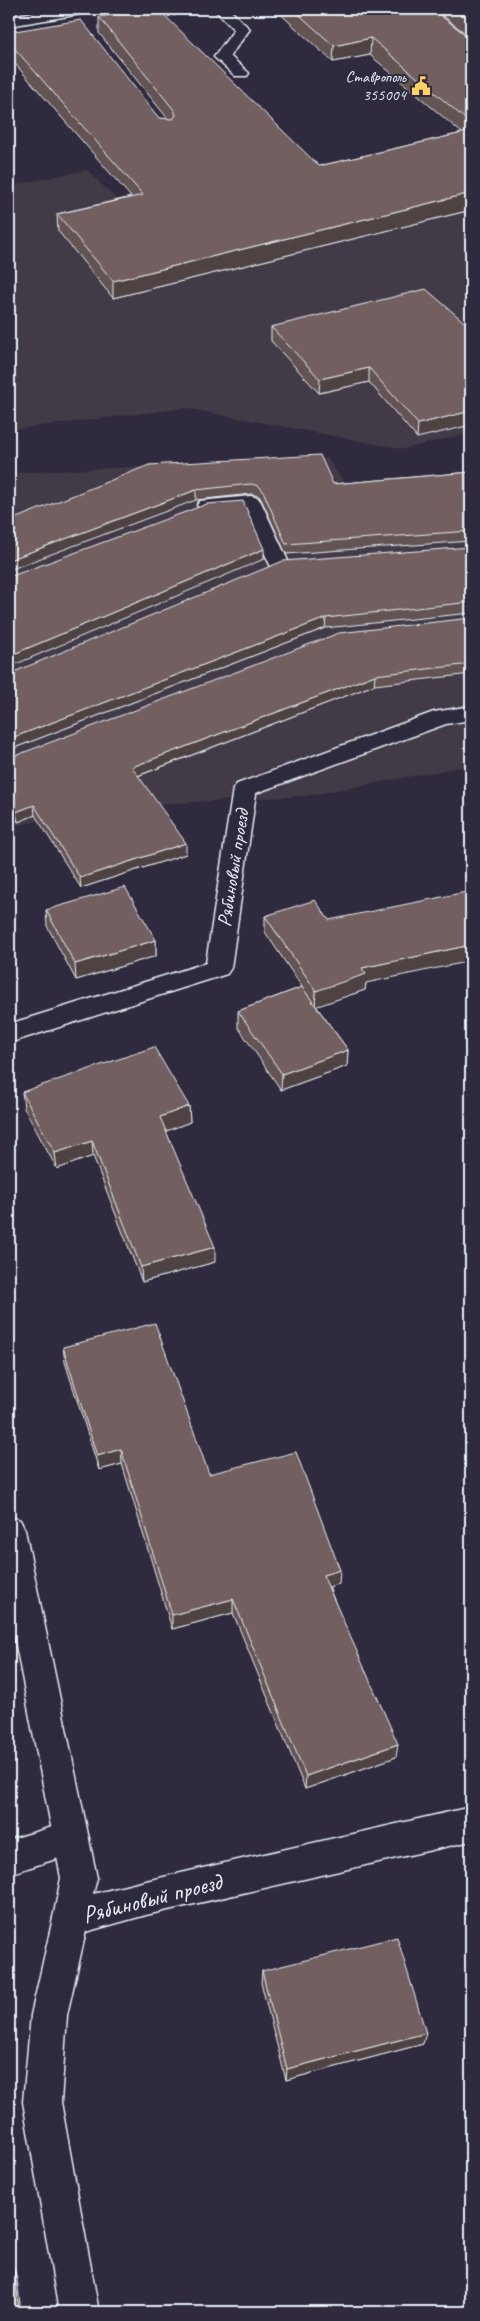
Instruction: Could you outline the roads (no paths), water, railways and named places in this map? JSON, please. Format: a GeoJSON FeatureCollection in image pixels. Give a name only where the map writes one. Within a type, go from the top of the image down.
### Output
{"type":"FeatureCollection","features":[{"type":"Feature","properties":{"kind":"street"},"geometry":{"type":"LineString","coordinates":[[221,9],[242,29],[222,57],[241,73]]}},
{"type":"Feature","properties":{"kind":"street"},"geometry":{"type":"LineString","coordinates":[[9,21],[49,11],[78,14]]}},
{"type":"Feature","properties":{"kind":"street"},"geometry":{"type":"LineString","coordinates":[[186,512],[204,506],[251,502],[278,565]]}},
{"type":"Feature","properties":{"kind":"street","name":"Рябиновый проезд"},"geometry":{"type":"LineString","coordinates":[[9,1034],[218,968],[245,789],[442,717],[471,713]]}},
{"type":"Feature","properties":{"kind":"street","name":"Рябиновый проезд"},"geometry":{"type":"LineString","coordinates":[[9,1530],[80,1878],[71,1918],[146,1898],[471,1824]]}},
{"type":"Feature","properties":{"kind":"street"},"geometry":{"type":"LineString","coordinates":[[9,1857],[72,1838]]}},
{"type":"Feature","properties":{"kind":"street"},"geometry":{"type":"LineString","coordinates":[[71,1918],[49,2014],[42,2102],[79,2312]]}},
{"type":"Feature","properties":{"kind":"place","name":"Ставрополь 355004"},"geometry":{"type":"Point","coordinates":[421,86]}}]}
